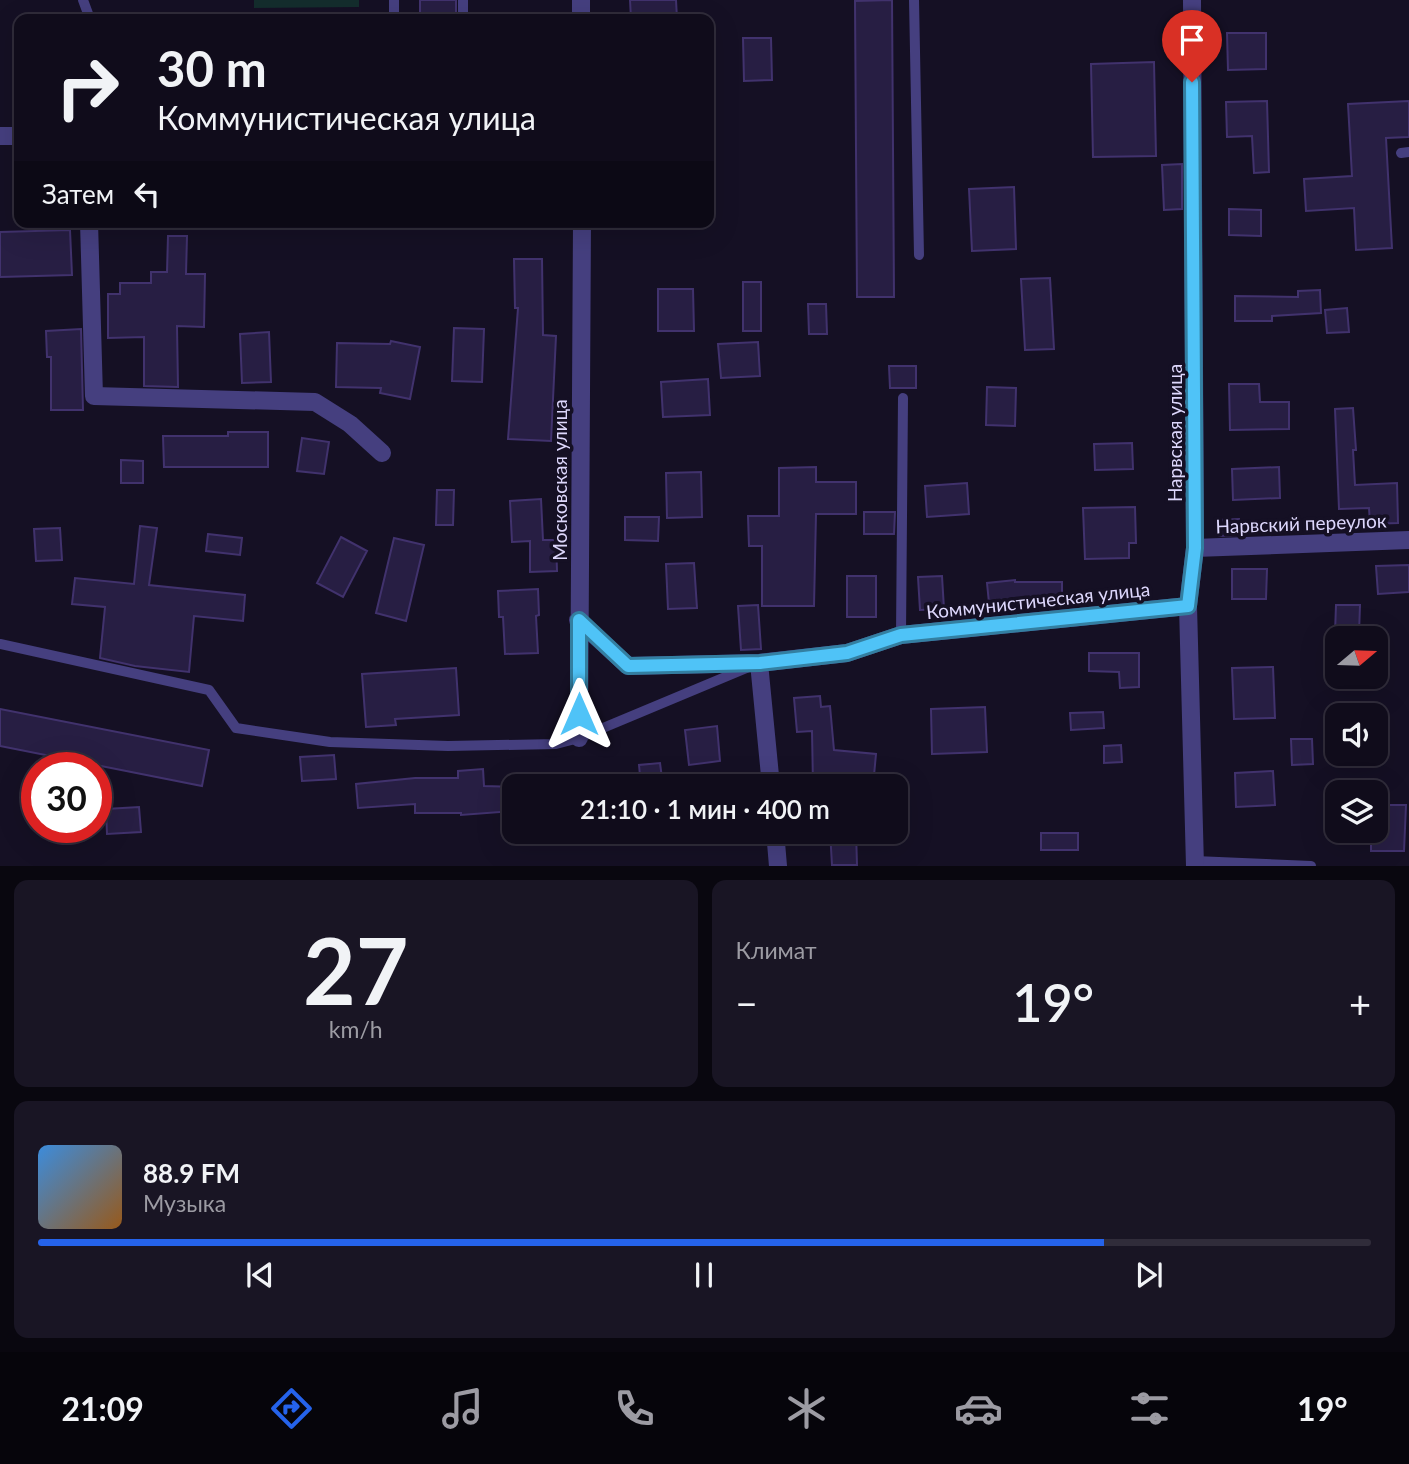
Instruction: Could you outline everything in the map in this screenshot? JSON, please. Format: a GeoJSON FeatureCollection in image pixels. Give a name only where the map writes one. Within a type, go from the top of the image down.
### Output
{"type":"FeatureCollection","features":[{"type":"Feature","properties":{"kind":"street","name":"Нарвская улица"},"geometry":{"type":"LineString","coordinates":[[1192,0],[1195,548],[1188,606],[1195,863]]}},
{"type":"Feature","properties":{"kind":"street"},"geometry":{"type":"LineString","coordinates":[[89,228],[94,396],[315,402],[350,424],[382,453]]}},
{"type":"Feature","properties":{"kind":"street","name":"Московская улица"},"geometry":{"type":"LineString","coordinates":[[579,738],[582,228]]}},
{"type":"Feature","properties":{"kind":"street","name":"Нарвский переулок"},"geometry":{"type":"LineString","coordinates":[[1195,548],[1409,540]]}},
{"type":"Feature","properties":{"kind":"street","name":"Коммунистическая улица"},"geometry":{"type":"LineString","coordinates":[[579,620],[628,666],[760,663],[847,653],[901,635],[1188,606]]}},
{"type":"Feature","properties":{"kind":"street"},"geometry":{"type":"LineString","coordinates":[[760,663],[770,774]]}},
{"type":"Feature","properties":{"kind":"street"},"geometry":{"type":"LineString","coordinates":[[776,844],[778,866]]}},
{"type":"Feature","properties":{"kind":"lane"},"geometry":{"type":"LineString","coordinates":[[914,0],[919,256]]}},
{"type":"Feature","properties":{"kind":"lane"},"geometry":{"type":"LineString","coordinates":[[901,635],[903,398]]}},
{"type":"Feature","properties":{"kind":"lane"},"geometry":{"type":"LineString","coordinates":[[0,644],[209,690],[236,728],[330,742],[448,746],[556,744],[579,738],[760,663]]}},
{"type":"Feature","properties":{"kind":"lane"},"geometry":{"type":"LineString","coordinates":[[1195,863],[1311,866]]}},
{"type":"Feature","properties":{"kind":"green space"},"geometry":{"type":"Polygon","coordinates":[[[254,0],[359,0],[359,7],[254,8],[254,0]]]}},
{"type":"Feature","properties":{"kind":"building"},"geometry":{"type":"Polygon","coordinates":[[[420,0],[456,0],[456,14],[420,14],[420,0]]]}},
{"type":"Feature","properties":{"kind":"building"},"geometry":{"type":"Polygon","coordinates":[[[630,0],[676,0],[677,14],[631,14],[630,0]]]}},
{"type":"Feature","properties":{"kind":"building"},"geometry":{"type":"Polygon","coordinates":[[[892,0],[894,297],[857,297],[855,1],[892,0]]]}},
{"type":"Feature","properties":{"kind":"building"},"geometry":{"type":"Polygon","coordinates":[[[1227,33],[1266,33],[1266,69],[1228,70],[1227,33]]]}},
{"type":"Feature","properties":{"kind":"building"},"geometry":{"type":"Polygon","coordinates":[[[743,38],[771,38],[772,80],[744,81],[743,38]]]}},
{"type":"Feature","properties":{"kind":"building"},"geometry":{"type":"Polygon","coordinates":[[[1154,62],[1156,156],[1093,157],[1091,64],[1154,62]]]}},
{"type":"Feature","properties":{"kind":"building"},"geometry":{"type":"Polygon","coordinates":[[[1267,101],[1269,172],[1254,173],[1252,136],[1227,137],[1226,102],[1267,101]]]}},
{"type":"Feature","properties":{"kind":"building"},"geometry":{"type":"Polygon","coordinates":[[[1409,101],[1409,137],[1386,138],[1392,248],[1356,250],[1354,208],[1306,211],[1304,179],[1352,176],[1348,104],[1409,101]]]}},
{"type":"Feature","properties":{"kind":"building"},"geometry":{"type":"Polygon","coordinates":[[[1182,164],[1182,209],[1164,210],[1162,165],[1182,164]]]}},
{"type":"Feature","properties":{"kind":"building"},"geometry":{"type":"Polygon","coordinates":[[[1014,187],[1016,249],[972,251],[969,189],[1014,187]]]}},
{"type":"Feature","properties":{"kind":"building"},"geometry":{"type":"Polygon","coordinates":[[[1229,209],[1261,210],[1261,236],[1229,235],[1229,209]]]}},
{"type":"Feature","properties":{"kind":"building"},"geometry":{"type":"Polygon","coordinates":[[[70,230],[72,275],[0,277],[0,232],[70,230]]]}},
{"type":"Feature","properties":{"kind":"building"},"geometry":{"type":"Polygon","coordinates":[[[168,236],[187,236],[186,274],[205,274],[204,327],[177,326],[178,387],[144,386],[144,337],[108,338],[108,294],[120,294],[120,283],[151,283],[151,272],[167,272],[168,236]]]}},
{"type":"Feature","properties":{"kind":"building"},"geometry":{"type":"Polygon","coordinates":[[[514,259],[542,259],[543,335],[556,336],[551,441],[508,439],[518,308],[515,308],[514,259]]]}},
{"type":"Feature","properties":{"kind":"building"},"geometry":{"type":"Polygon","coordinates":[[[1050,278],[1054,349],[1025,350],[1021,279],[1050,278]]]}},
{"type":"Feature","properties":{"kind":"building"},"geometry":{"type":"Polygon","coordinates":[[[743,282],[761,282],[761,331],[743,331],[743,282]]]}},
{"type":"Feature","properties":{"kind":"building"},"geometry":{"type":"Polygon","coordinates":[[[658,289],[693,289],[694,331],[658,331],[658,289]]]}},
{"type":"Feature","properties":{"kind":"building"},"geometry":{"type":"Polygon","coordinates":[[[1320,290],[1321,313],[1272,316],[1272,321],[1235,321],[1235,296],[1298,297],[1298,291],[1320,290]]]}},
{"type":"Feature","properties":{"kind":"building"},"geometry":{"type":"Polygon","coordinates":[[[808,304],[826,304],[827,334],[809,334],[808,304]]]}},
{"type":"Feature","properties":{"kind":"building"},"geometry":{"type":"Polygon","coordinates":[[[1347,308],[1349,332],[1327,333],[1325,310],[1347,308]]]}},
{"type":"Feature","properties":{"kind":"building"},"geometry":{"type":"Polygon","coordinates":[[[454,328],[484,329],[482,382],[452,381],[454,328]]]}},
{"type":"Feature","properties":{"kind":"building"},"geometry":{"type":"Polygon","coordinates":[[[81,329],[83,410],[51,410],[51,357],[47,357],[46,331],[81,329]]]}},
{"type":"Feature","properties":{"kind":"building"},"geometry":{"type":"Polygon","coordinates":[[[269,332],[271,382],[242,383],[240,334],[269,332]]]}},
{"type":"Feature","properties":{"kind":"building"},"geometry":{"type":"Polygon","coordinates":[[[391,341],[420,347],[410,399],[380,393],[381,388],[336,387],[337,343],[390,344],[391,341]]]}},
{"type":"Feature","properties":{"kind":"building"},"geometry":{"type":"Polygon","coordinates":[[[758,342],[760,376],[721,378],[718,344],[758,342]]]}},
{"type":"Feature","properties":{"kind":"building"},"geometry":{"type":"Polygon","coordinates":[[[889,366],[916,366],[916,388],[890,388],[889,366]]]}},
{"type":"Feature","properties":{"kind":"building"},"geometry":{"type":"Polygon","coordinates":[[[708,379],[710,415],[663,417],[661,382],[708,379]]]}},
{"type":"Feature","properties":{"kind":"building"},"geometry":{"type":"Polygon","coordinates":[[[1229,384],[1259,384],[1260,402],[1289,402],[1289,429],[1230,430],[1229,384]]]}},
{"type":"Feature","properties":{"kind":"building"},"geometry":{"type":"Polygon","coordinates":[[[987,387],[1016,388],[1015,426],[986,425],[987,387]]]}},
{"type":"Feature","properties":{"kind":"building"},"geometry":{"type":"Polygon","coordinates":[[[1353,408],[1355,485],[1397,483],[1398,523],[1370,524],[1369,508],[1339,509],[1335,409],[1353,408]]]}},
{"type":"Feature","properties":{"kind":"building"},"geometry":{"type":"Polygon","coordinates":[[[228,432],[268,432],[268,467],[164,467],[163,436],[228,436],[228,432]]]}},
{"type":"Feature","properties":{"kind":"building"},"geometry":{"type":"Polygon","coordinates":[[[302,438],[329,442],[324,474],[297,471],[302,438]]]}},
{"type":"Feature","properties":{"kind":"building"},"geometry":{"type":"Polygon","coordinates":[[[1132,443],[1133,469],[1095,470],[1094,444],[1132,443]]]}},
{"type":"Feature","properties":{"kind":"building"},"geometry":{"type":"Polygon","coordinates":[[[121,460],[143,461],[143,483],[121,483],[121,460]]]}},
{"type":"Feature","properties":{"kind":"building"},"geometry":{"type":"Polygon","coordinates":[[[816,467],[816,482],[856,482],[856,514],[816,514],[814,606],[762,606],[762,546],[749,546],[748,516],[779,516],[779,468],[816,467]]]}},
{"type":"Feature","properties":{"kind":"building"},"geometry":{"type":"Polygon","coordinates":[[[1279,467],[1280,498],[1233,500],[1232,469],[1279,467]]]}},
{"type":"Feature","properties":{"kind":"building"},"geometry":{"type":"Polygon","coordinates":[[[701,472],[702,517],[667,518],[666,473],[701,472]]]}},
{"type":"Feature","properties":{"kind":"building"},"geometry":{"type":"Polygon","coordinates":[[[967,483],[969,514],[927,517],[925,486],[967,483]]]}},
{"type":"Feature","properties":{"kind":"building"},"geometry":{"type":"Polygon","coordinates":[[[437,490],[454,490],[453,525],[436,525],[437,490]]]}},
{"type":"Feature","properties":{"kind":"building"},"geometry":{"type":"Polygon","coordinates":[[[541,499],[543,540],[556,540],[557,571],[530,572],[530,541],[512,542],[510,501],[541,499]]]}},
{"type":"Feature","properties":{"kind":"building"},"geometry":{"type":"Polygon","coordinates":[[[1135,507],[1136,543],[1129,543],[1129,558],[1085,559],[1083,508],[1135,507]]]}},
{"type":"Feature","properties":{"kind":"building"},"geometry":{"type":"Polygon","coordinates":[[[864,512],[895,512],[894,534],[864,534],[864,512]]]}},
{"type":"Feature","properties":{"kind":"building"},"geometry":{"type":"Polygon","coordinates":[[[625,517],[659,517],[658,541],[625,540],[625,517]]]}},
{"type":"Feature","properties":{"kind":"building"},"geometry":{"type":"Polygon","coordinates":[[[1239,519],[1240,535],[1219,536],[1218,520],[1239,519]]]}},
{"type":"Feature","properties":{"kind":"building"},"geometry":{"type":"Polygon","coordinates":[[[140,526],[157,528],[149,585],[245,595],[243,621],[194,616],[189,672],[135,666],[100,658],[105,607],[72,604],[75,578],[134,584],[140,526]]]}},
{"type":"Feature","properties":{"kind":"building"},"geometry":{"type":"Polygon","coordinates":[[[60,528],[62,560],[36,561],[34,529],[60,528]]]}},
{"type":"Feature","properties":{"kind":"building"},"geometry":{"type":"Polygon","coordinates":[[[208,534],[242,538],[240,555],[206,551],[208,534]]]}},
{"type":"Feature","properties":{"kind":"building"},"geometry":{"type":"Polygon","coordinates":[[[341,537],[367,551],[343,597],[317,583],[341,537]]]}},
{"type":"Feature","properties":{"kind":"building"},"geometry":{"type":"Polygon","coordinates":[[[394,538],[424,545],[406,621],[376,613],[394,538]]]}},
{"type":"Feature","properties":{"kind":"building"},"geometry":{"type":"Polygon","coordinates":[[[694,563],[697,608],[668,609],[666,564],[694,563]]]}},
{"type":"Feature","properties":{"kind":"building"},"geometry":{"type":"Polygon","coordinates":[[[1409,565],[1409,592],[1378,594],[1376,566],[1409,565]]]}},
{"type":"Feature","properties":{"kind":"building"},"geometry":{"type":"Polygon","coordinates":[[[1232,569],[1267,569],[1266,599],[1232,599],[1232,569]]]}},
{"type":"Feature","properties":{"kind":"building"},"geometry":{"type":"Polygon","coordinates":[[[847,576],[876,576],[876,617],[847,617],[847,576]]]}},
{"type":"Feature","properties":{"kind":"building"},"geometry":{"type":"Polygon","coordinates":[[[942,576],[944,609],[920,610],[918,577],[942,576]]]}},
{"type":"Feature","properties":{"kind":"building"},"geometry":{"type":"Polygon","coordinates":[[[1015,580],[1062,582],[1062,603],[1018,603],[1018,610],[990,613],[987,583],[1015,580]]]}},
{"type":"Feature","properties":{"kind":"building"},"geometry":{"type":"Polygon","coordinates":[[[538,589],[538,653],[505,654],[498,591],[538,589]]]}},
{"type":"Feature","properties":{"kind":"building"},"geometry":{"type":"Polygon","coordinates":[[[758,605],[761,649],[741,650],[738,606],[758,605]]]}},
{"type":"Feature","properties":{"kind":"building"},"geometry":{"type":"Polygon","coordinates":[[[1336,605],[1360,605],[1359,626],[1335,626],[1336,605]]]}},
{"type":"Feature","properties":{"kind":"building"},"geometry":{"type":"Polygon","coordinates":[[[1089,653],[1139,653],[1139,687],[1120,688],[1119,672],[1089,671],[1089,653]]]}},
{"type":"Feature","properties":{"kind":"building"},"geometry":{"type":"Polygon","coordinates":[[[1273,667],[1275,718],[1234,719],[1232,668],[1273,667]]]}},
{"type":"Feature","properties":{"kind":"building"},"geometry":{"type":"Polygon","coordinates":[[[456,668],[459,715],[395,719],[396,725],[366,727],[362,674],[456,668]]]}},
{"type":"Feature","properties":{"kind":"building"},"geometry":{"type":"Polygon","coordinates":[[[820,696],[821,707],[830,706],[834,750],[876,754],[874,774],[813,774],[812,731],[797,732],[794,698],[820,696]]]}},
{"type":"Feature","properties":{"kind":"building"},"geometry":{"type":"Polygon","coordinates":[[[985,707],[987,752],[932,754],[931,709],[985,707]]]}},
{"type":"Feature","properties":{"kind":"building"},"geometry":{"type":"Polygon","coordinates":[[[0,709],[209,750],[202,786],[112,768],[112,752],[30,752],[0,746],[0,709]]]}},
{"type":"Feature","properties":{"kind":"building"},"geometry":{"type":"Polygon","coordinates":[[[1103,712],[1104,728],[1071,730],[1070,713],[1103,712]]]}},
{"type":"Feature","properties":{"kind":"building"},"geometry":{"type":"Polygon","coordinates":[[[717,726],[720,761],[689,765],[685,730],[717,726]]]}},
{"type":"Feature","properties":{"kind":"building"},"geometry":{"type":"Polygon","coordinates":[[[1291,739],[1312,739],[1313,764],[1292,765],[1291,739]]]}},
{"type":"Feature","properties":{"kind":"building"},"geometry":{"type":"Polygon","coordinates":[[[1121,745],[1122,762],[1104,763],[1104,746],[1121,745]]]}},
{"type":"Feature","properties":{"kind":"building"},"geometry":{"type":"Polygon","coordinates":[[[334,755],[336,779],[302,781],[300,757],[334,755]]]}},
{"type":"Feature","properties":{"kind":"building"},"geometry":{"type":"Polygon","coordinates":[[[660,763],[661,774],[640,774],[639,765],[660,763]]]}},
{"type":"Feature","properties":{"kind":"building"},"geometry":{"type":"Polygon","coordinates":[[[483,769],[484,786],[502,787],[502,812],[461,815],[415,813],[415,804],[358,808],[356,784],[415,778],[458,778],[458,771],[483,769]]]}},
{"type":"Feature","properties":{"kind":"building"},"geometry":{"type":"Polygon","coordinates":[[[1273,771],[1275,805],[1236,807],[1235,773],[1273,771]]]}},
{"type":"Feature","properties":{"kind":"building"},"geometry":{"type":"Polygon","coordinates":[[[1388,805],[1406,805],[1404,851],[1371,851],[1371,843],[1388,843],[1388,805]]]}},
{"type":"Feature","properties":{"kind":"building"},"geometry":{"type":"Polygon","coordinates":[[[139,807],[141,832],[112,834],[112,809],[139,807]]]}},
{"type":"Feature","properties":{"kind":"building"},"geometry":{"type":"Polygon","coordinates":[[[1041,833],[1078,833],[1078,850],[1041,850],[1041,833]]]}},
{"type":"Feature","properties":{"kind":"building"},"geometry":{"type":"Polygon","coordinates":[[[831,844],[856,844],[857,865],[832,865],[831,844]]]}},
{"type":"Feature","properties":{"kind":"route"},"geometry":{"type":"LineString","coordinates":[[579,714],[579,620],[628,666],[733,664],[847,653],[901,635],[1188,606],[1195,548],[1192,82]]}}]}
